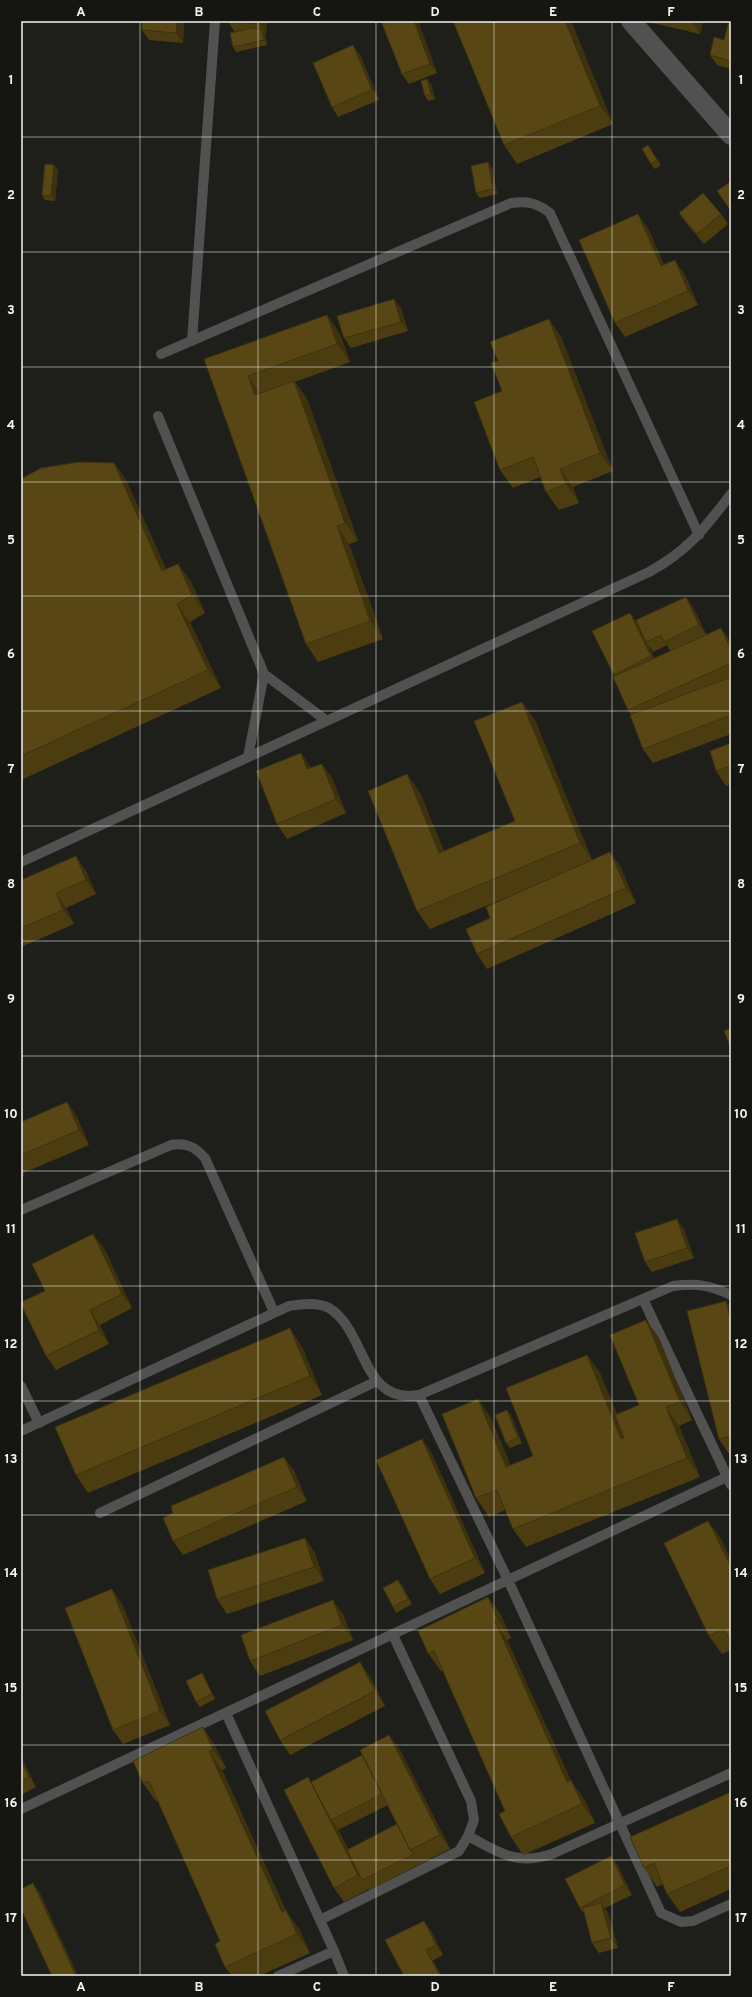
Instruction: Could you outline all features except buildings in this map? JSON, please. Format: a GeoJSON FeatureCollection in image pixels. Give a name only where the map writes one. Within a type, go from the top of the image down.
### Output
{"type":"FeatureCollection","features":[{"type":"Feature","properties":{"kind":"street"},"geometry":{"type":"LineString","coordinates":[[631,21],[731,135]]}},
{"type":"Feature","properties":{"kind":"lane"},"geometry":{"type":"LineString","coordinates":[[192,341],[215,21]]}},
{"type":"Feature","properties":{"kind":"lane"},"geometry":{"type":"LineString","coordinates":[[161,354],[511,203],[525,201],[538,204],[550,213],[699,535]]}},
{"type":"Feature","properties":{"kind":"lane"},"geometry":{"type":"LineString","coordinates":[[158,416],[264,674],[327,721]]}},
{"type":"Feature","properties":{"kind":"lane"},"geometry":{"type":"LineString","coordinates":[[21,862],[650,572],[669,561],[699,535],[731,494]]}},
{"type":"Feature","properties":{"kind":"lane"},"geometry":{"type":"LineString","coordinates":[[248,757],[264,674]]}},
{"type":"Feature","properties":{"kind":"lane"},"geometry":{"type":"LineString","coordinates":[[21,1210],[171,1145],[183,1143],[197,1149],[205,1158],[274,1312]]}},
{"type":"Feature","properties":{"kind":"lane"},"geometry":{"type":"LineString","coordinates":[[21,1432],[289,1306],[310,1304],[328,1308],[342,1320],[377,1381],[385,1390],[395,1395],[407,1397],[419,1395],[673,1286],[695,1284],[716,1288],[731,1295]]}},
{"type":"Feature","properties":{"kind":"lane"},"geometry":{"type":"LineString","coordinates":[[21,1809],[508,1580],[730,1479],[643,1298]]}},
{"type":"Feature","properties":{"kind":"lane"},"geometry":{"type":"LineString","coordinates":[[100,1514],[377,1381]]}},
{"type":"Feature","properties":{"kind":"lane"},"geometry":{"type":"LineString","coordinates":[[21,1386],[39,1423]]}},
{"type":"Feature","properties":{"kind":"lane"},"geometry":{"type":"LineString","coordinates":[[419,1395],[508,1580],[661,1912],[681,1922],[693,1921],[731,1904]]}},
{"type":"Feature","properties":{"kind":"lane"},"geometry":{"type":"LineString","coordinates":[[320,1920],[459,1851],[468,1836],[474,1820],[471,1801],[392,1635]]}},
{"type":"Feature","properties":{"kind":"lane"},"geometry":{"type":"LineString","coordinates":[[226,1713],[344,1976]]}},
{"type":"Feature","properties":{"kind":"lane"},"geometry":{"type":"LineString","coordinates":[[468,1836],[507,1856],[524,1860],[538,1859],[731,1772]]}},
{"type":"Feature","properties":{"kind":"lane"},"geometry":{"type":"LineString","coordinates":[[278,1976],[334,1951]]}}]}
